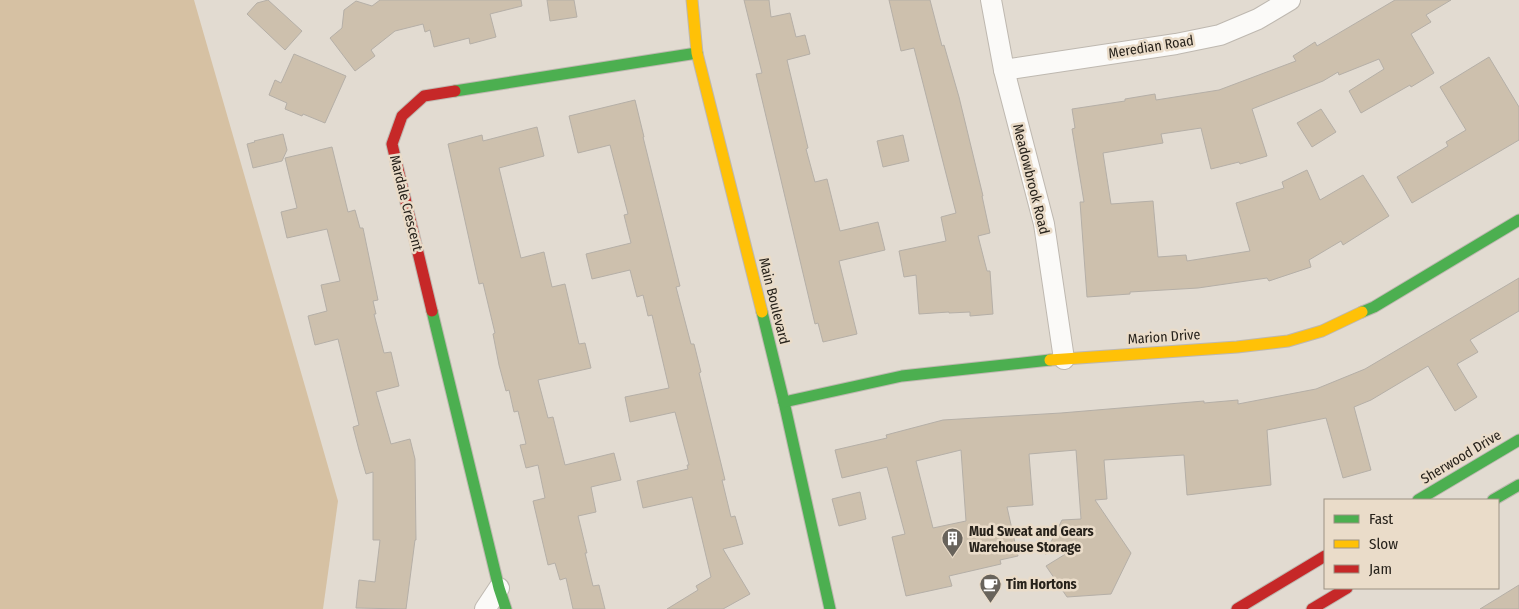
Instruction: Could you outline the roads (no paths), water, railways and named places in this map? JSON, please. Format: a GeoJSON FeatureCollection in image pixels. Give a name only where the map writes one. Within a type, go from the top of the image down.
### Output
{"type":"FeatureCollection","features":[{"type":"Feature","properties":{"kind":"street","name":"Main Boulevard"},"geometry":{"type":"LineString","coordinates":[[692,0],[697,53],[784,402],[830,609]]}},
{"type":"Feature","properties":{"kind":"street","name":"Meadowbrook Road"},"geometry":{"type":"LineString","coordinates":[[990,0],[1004,70],[1044,224],[1064,359]]}},
{"type":"Feature","properties":{"kind":"street","name":"Meredian Road"},"geometry":{"type":"LineString","coordinates":[[1004,70],[1176,44],[1220,35],[1258,19],[1290,0]]}},
{"type":"Feature","properties":{"kind":"street","name":"Mardale Crescent"},"geometry":{"type":"LineString","coordinates":[[506,609],[499,588],[392,144],[402,116],[424,96],[697,53]]}},
{"type":"Feature","properties":{"kind":"street","name":"Marion Drive"},"geometry":{"type":"LineString","coordinates":[[784,402],[902,376],[1064,359],[1246,346],[1288,341],[1322,331],[1374,307],[1519,220]]}},
{"type":"Feature","properties":{"kind":"street","name":"Sherwood Drive"},"geometry":{"type":"LineString","coordinates":[[1420,499],[1519,440]]}},
{"type":"Feature","properties":{"kind":"street"},"geometry":{"type":"LineString","coordinates":[[1495,499],[1519,485]]}},
{"type":"Feature","properties":{"kind":"street"},"geometry":{"type":"LineString","coordinates":[[1237,609],[1324,557]]}},
{"type":"Feature","properties":{"kind":"street"},"geometry":{"type":"LineString","coordinates":[[485,609],[499,588]]}},
{"type":"Feature","properties":{"kind":"street"},"geometry":{"type":"LineString","coordinates":[[1312,609],[1345,589]]}},
{"type":"Feature","properties":{"kind":"place","name":"Mud Sweat and Gears Warehouse Storage"},"geometry":{"type":"Point","coordinates":[953,558]}},
{"type":"Feature","properties":{"kind":"place","name":"Tim Hortons"},"geometry":{"type":"Point","coordinates":[990,603]}}]}
